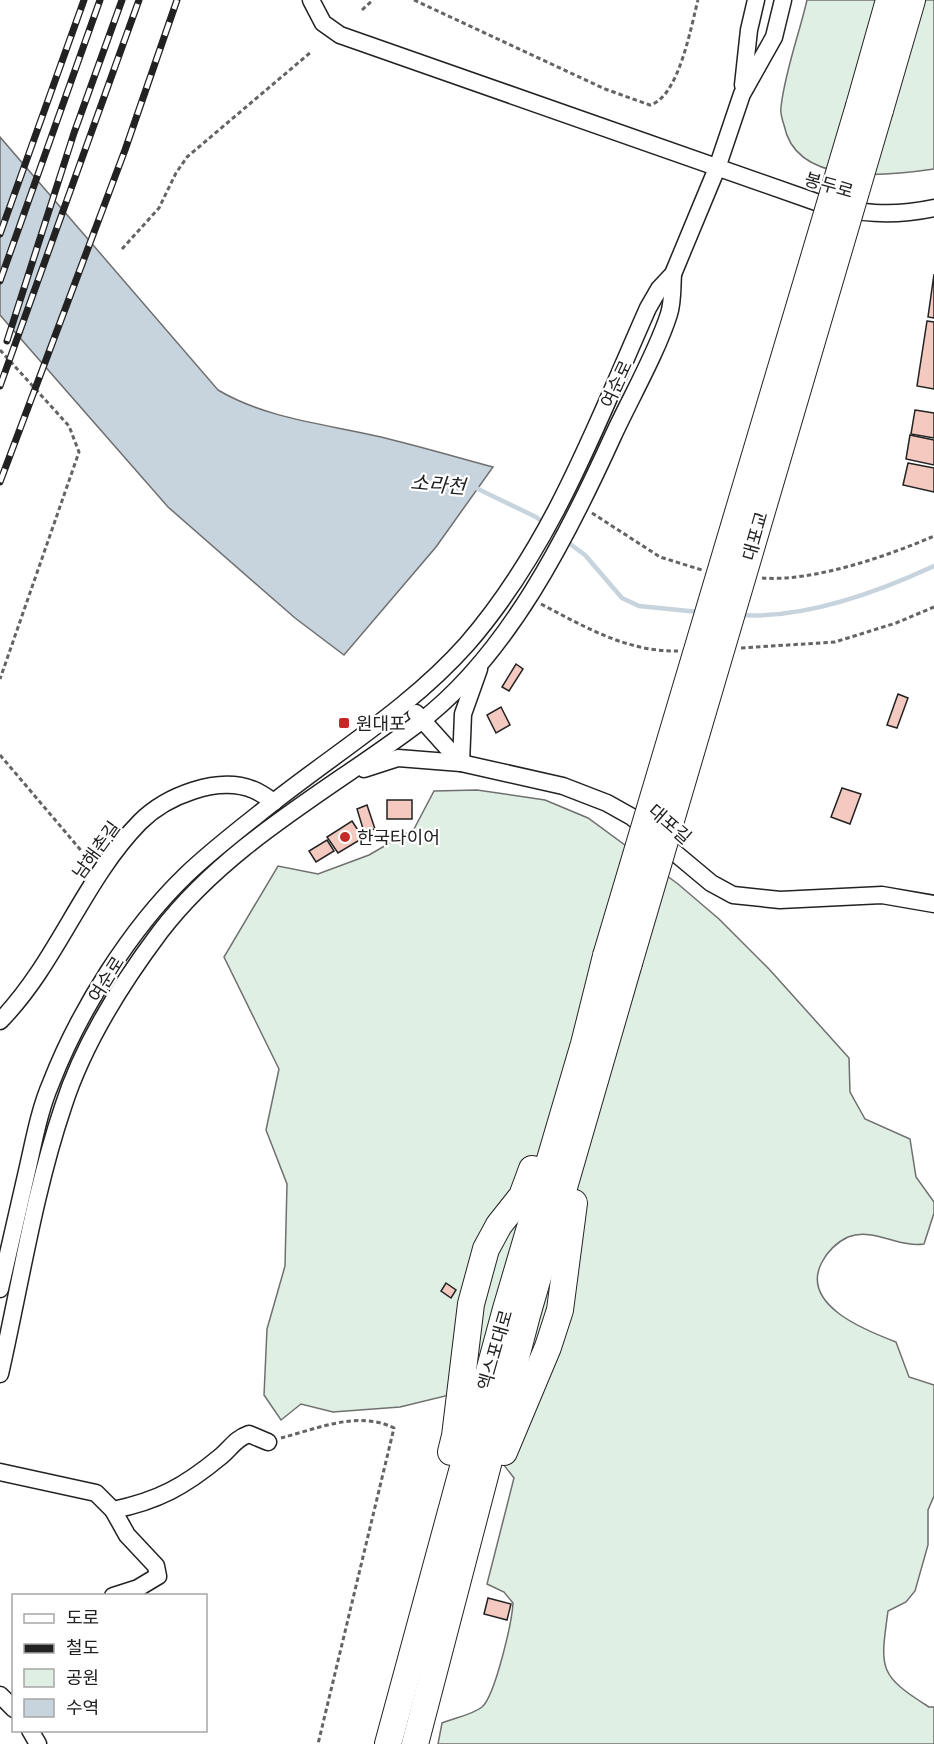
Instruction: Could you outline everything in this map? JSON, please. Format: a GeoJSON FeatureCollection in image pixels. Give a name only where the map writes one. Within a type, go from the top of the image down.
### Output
{"type":"FeatureCollection","features":[{"type":"Feature","properties":{"kind":"highway"},"geometry":{"type":"LineString","coordinates":[[869,108],[889,0]]}},
{"type":"Feature","properties":{"kind":"highway"},"geometry":{"type":"LineString","coordinates":[[869,108],[912,0]]}},
{"type":"Feature","properties":{"kind":"highway","name":"대포교"},"geometry":{"type":"LineString","coordinates":[[618,960],[869,108]]}},
{"type":"Feature","properties":{"kind":"highway","name":"엑스포대로"},"geometry":{"type":"LineString","coordinates":[[415,1744],[618,960]]}},
{"type":"Feature","properties":{"kind":"highway"},"geometry":{"type":"LineString","coordinates":[[415,1639],[410,1590],[455,1436],[471,1304],[486,1249],[495,1232],[522,1196],[551,1119],[594,1048]]}},
{"type":"Feature","properties":{"kind":"highway"},"geometry":{"type":"LineString","coordinates":[[426,1744],[464,1615],[476,1542],[498,1467],[548,1347],[560,1310],[594,1048]]}},
{"type":"Feature","properties":{"kind":"highway","name":"엑스포대로"},"geometry":{"type":"LineString","coordinates":[[388,1744],[506,1309],[594,1048]]}},
{"type":"Feature","properties":{"kind":"street","name":"봉두로"},"geometry":{"type":"LineString","coordinates":[[311,0],[323,23],[340,35],[717,168],[849,212],[881,215],[934,208]]}},
{"type":"Feature","properties":{"kind":"street","name":"여순로"},"geometry":{"type":"LineString","coordinates":[[742,94],[749,30],[756,0]]}},
{"type":"Feature","properties":{"kind":"street","name":"여순로"},"geometry":{"type":"LineString","coordinates":[[0,1374],[63,1106],[87,1049],[126,982],[161,931],[196,890],[266,830],[423,721],[483,660],[553,558],[581,506],[669,316],[673,274],[717,168],[742,94],[774,37],[783,0]]}},
{"type":"Feature","properties":{"kind":"street","name":"여순로"},"geometry":{"type":"LineString","coordinates":[[0,1289],[39,1118],[51,1082],[112,966],[148,917],[186,875],[274,802],[406,702],[436,676],[490,616],[537,549],[565,495],[648,308],[659,289],[673,274]]}},
{"type":"Feature","properties":{"kind":"street"},"geometry":{"type":"LineString","coordinates":[[462,763],[463,714],[483,660]]}},
{"type":"Feature","properties":{"kind":"street"},"geometry":{"type":"LineString","coordinates":[[406,702],[462,763]]}},
{"type":"Feature","properties":{"kind":"street","name":"대포길"},"geometry":{"type":"LineString","coordinates":[[338,780],[398,758],[462,763],[563,786],[607,803],[632,817],[711,883],[733,895],[780,900],[882,895],[934,904]]}},
{"type":"Feature","properties":{"kind":"street","name":"남해촌길"},"geometry":{"type":"LineString","coordinates":[[0,1021],[30,985],[101,874],[147,816],[168,802],[196,790],[216,786],[254,789],[274,802]]}},
{"type":"Feature","properties":{"kind":"street"},"geometry":{"type":"LineString","coordinates":[[113,1510],[145,1504],[182,1486],[223,1455],[236,1439],[249,1434],[268,1442]]}},
{"type":"Feature","properties":{"kind":"street"},"geometry":{"type":"LineString","coordinates":[[0,1472],[96,1493],[113,1510],[127,1535],[156,1566],[158,1576],[138,1588],[119,1594]]}},
{"type":"Feature","properties":{"kind":"path"},"geometry":{"type":"LineString","coordinates":[[362,10],[373,0]]}},
{"type":"Feature","properties":{"kind":"path"},"geometry":{"type":"LineString","coordinates":[[414,0],[605,89],[650,105],[661,100],[673,81],[698,0]]}},
{"type":"Feature","properties":{"kind":"path"},"geometry":{"type":"LineString","coordinates":[[122,249],[159,208],[176,172],[188,156],[311,52]]}},
{"type":"Feature","properties":{"kind":"path"},"geometry":{"type":"LineString","coordinates":[[0,350],[69,426],[79,452],[0,680]]}},
{"type":"Feature","properties":{"kind":"path"},"geometry":{"type":"LineString","coordinates":[[0,755],[101,874]]}},
{"type":"Feature","properties":{"kind":"path"},"geometry":{"type":"LineString","coordinates":[[268,1442],[341,1422],[380,1420],[394,1428],[318,1744]]}},
{"type":"Feature","properties":{"kind":"green space"},"geometry":{"type":"Polygon","coordinates":[[[807,0],[934,0],[934,169],[892,174],[846,173],[824,168],[806,159],[792,145],[781,109],[786,80],[807,0]]]}},
{"type":"Feature","properties":{"kind":"green space"},"geometry":{"type":"Polygon","coordinates":[[[477,790],[545,800],[588,818],[678,884],[719,919],[769,969],[849,1058],[850,1092],[865,1119],[910,1139],[916,1177],[934,1202],[934,1213],[924,1244],[905,1243],[867,1234],[848,1237],[836,1244],[827,1255],[817,1277],[820,1291],[828,1303],[854,1323],[896,1342],[909,1377],[934,1385],[934,1496],[928,1510],[928,1545],[915,1591],[906,1602],[888,1611],[884,1658],[886,1669],[900,1687],[929,1707],[934,1707],[934,1744],[438,1744],[442,1723],[482,1707],[492,1689],[502,1658],[513,1603],[504,1592],[487,1584],[514,1478],[449,1395],[400,1407],[333,1412],[301,1404],[281,1420],[264,1395],[267,1329],[285,1266],[287,1184],[266,1130],[279,1069],[224,957],[278,866],[318,874],[369,855],[414,829],[434,791],[477,790]]]}},
{"type":"Feature","properties":{"kind":"water"},"geometry":{"type":"Polygon","coordinates":[[[0,137],[218,390],[256,408],[297,420],[381,437],[493,467],[436,547],[344,655],[295,618],[168,507],[0,315],[0,137]]]}},
{"type":"Feature","properties":{"kind":"building"},"geometry":{"type":"Polygon","coordinates":[[[934,274],[934,318],[928,317],[934,274]]]}},
{"type":"Feature","properties":{"kind":"building"},"geometry":{"type":"Polygon","coordinates":[[[927,321],[934,322],[934,389],[917,386],[927,321]]]}},
{"type":"Feature","properties":{"kind":"building"},"geometry":{"type":"Polygon","coordinates":[[[915,410],[934,413],[934,438],[911,434],[915,410]]]}},
{"type":"Feature","properties":{"kind":"building"},"geometry":{"type":"Polygon","coordinates":[[[910,435],[934,440],[934,465],[906,459],[910,435]]]}},
{"type":"Feature","properties":{"kind":"building"},"geometry":{"type":"Polygon","coordinates":[[[908,463],[934,468],[934,492],[903,485],[908,463]]]}},
{"type":"Feature","properties":{"kind":"building"},"geometry":{"type":"Polygon","coordinates":[[[516,664],[523,669],[509,691],[502,687],[516,664]]]}},
{"type":"Feature","properties":{"kind":"building"},"geometry":{"type":"Polygon","coordinates":[[[898,694],[908,698],[897,728],[887,725],[898,694]]]}},
{"type":"Feature","properties":{"kind":"building"},"geometry":{"type":"Polygon","coordinates":[[[501,707],[510,725],[496,733],[487,715],[501,707]]]}},
{"type":"Feature","properties":{"kind":"building"},"geometry":{"type":"Polygon","coordinates":[[[842,788],[861,794],[850,824],[831,817],[842,788]]]}},
{"type":"Feature","properties":{"kind":"building"},"geometry":{"type":"Polygon","coordinates":[[[387,800],[412,800],[412,819],[387,819],[387,800]]]}},
{"type":"Feature","properties":{"kind":"building"},"geometry":{"type":"Polygon","coordinates":[[[367,805],[375,829],[364,832],[357,809],[367,805]]]}},
{"type":"Feature","properties":{"kind":"building","name":"한국타이어"},"geometry":{"type":"Polygon","coordinates":[[[352,821],[363,838],[338,853],[327,837],[352,821]]]}},
{"type":"Feature","properties":{"kind":"building"},"geometry":{"type":"Polygon","coordinates":[[[327,840],[334,851],[316,862],[309,851],[327,840]]]}},
{"type":"Feature","properties":{"kind":"building"},"geometry":{"type":"Polygon","coordinates":[[[446,1283],[456,1290],[451,1298],[441,1291],[446,1283]]]}},
{"type":"Feature","properties":{"kind":"building"},"geometry":{"type":"Polygon","coordinates":[[[488,1598],[511,1604],[507,1620],[484,1614],[488,1598]]]}},
{"type":"Feature","properties":{"kind":"waterway","name":"소라천"},"geometry":{"type":"LineString","coordinates":[[474,487],[536,517],[560,535]]}},
{"type":"Feature","properties":{"kind":"waterway","name":"소라천"},"geometry":{"type":"LineString","coordinates":[[566,541],[585,555],[622,598],[639,606],[699,612]]}},
{"type":"Feature","properties":{"kind":"waterway","name":"소라천"},"geometry":{"type":"LineString","coordinates":[[740,615],[789,613],[840,602],[934,566]]}},
{"type":"Feature","properties":{"kind":"railway"},"geometry":{"type":"LineString","coordinates":[[0,234],[84,0]]}},
{"type":"Feature","properties":{"kind":"railway"},"geometry":{"type":"LineString","coordinates":[[0,281],[100,0]]}},
{"type":"Feature","properties":{"kind":"railway"},"geometry":{"type":"LineString","coordinates":[[7,341],[74,133],[122,0]]}},
{"type":"Feature","properties":{"kind":"railway"},"geometry":{"type":"LineString","coordinates":[[0,386],[139,0]]}},
{"type":"Feature","properties":{"kind":"railway"},"geometry":{"type":"LineString","coordinates":[[0,482],[125,150],[177,0]]}},
{"type":"Feature","properties":{"kind":"place","name":"원대포"},"geometry":{"type":"Point","coordinates":[344,723]}},
{"type":"Feature","properties":{"kind":"place","name":"한국타이어"},"geometry":{"type":"Point","coordinates":[345,837]}}]}
